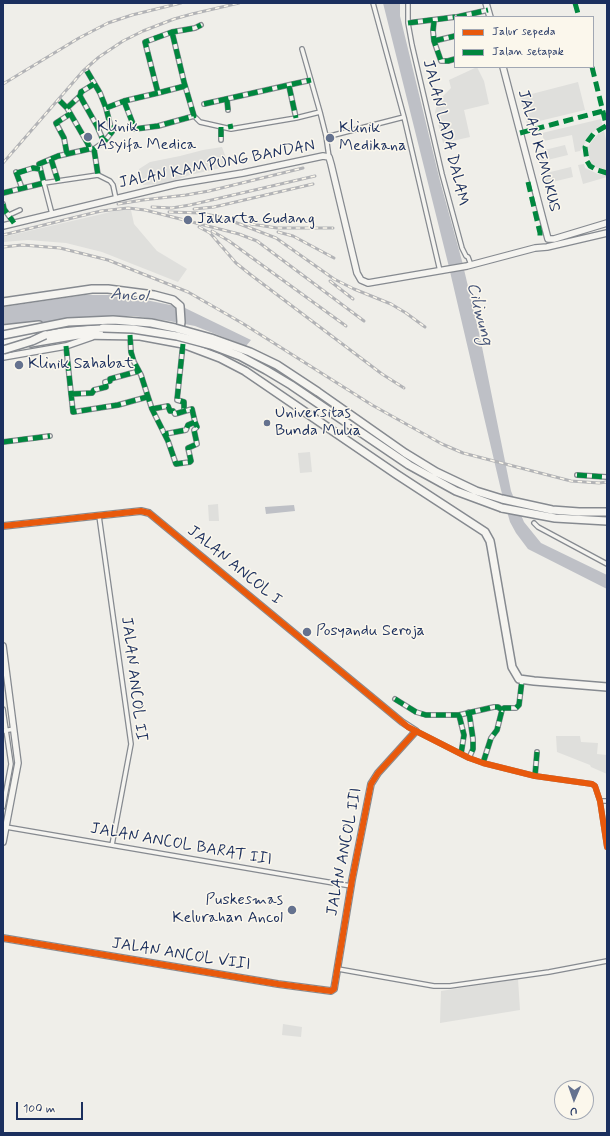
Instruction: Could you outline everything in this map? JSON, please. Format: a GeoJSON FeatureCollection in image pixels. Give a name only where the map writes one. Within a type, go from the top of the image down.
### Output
{"type":"FeatureCollection","features":[{"type":"Feature","properties":{"kind":"highway"},"geometry":{"type":"LineString","coordinates":[[3,302],[92,289],[108,289],[154,295],[172,300],[180,306],[180,342]]}},
{"type":"Feature","properties":{"kind":"highway"},"geometry":{"type":"LineString","coordinates":[[3,329],[68,322],[134,322],[175,328],[211,338],[250,352],[277,366],[318,392],[405,454],[450,479],[490,496],[524,505],[565,511],[607,512]]}},
{"type":"Feature","properties":{"kind":"highway"},"geometry":{"type":"LineString","coordinates":[[3,335],[50,324]]}},
{"type":"Feature","properties":{"kind":"highway"},"geometry":{"type":"LineString","coordinates":[[3,342],[45,334],[89,329],[133,329],[177,336],[211,345],[240,356],[266,370],[291,385],[391,454],[456,491],[502,508],[523,513],[555,518],[607,521]]}},
{"type":"Feature","properties":{"kind":"highway"},"geometry":{"type":"LineString","coordinates":[[3,349],[32,341],[45,334]]}},
{"type":"Feature","properties":{"kind":"highway"},"geometry":{"type":"LineString","coordinates":[[3,349],[68,336],[100,334],[130,335],[180,342],[224,360],[245,371],[396,474],[485,532],[490,541],[512,667],[517,678],[522,680],[607,687]]}},
{"type":"Feature","properties":{"kind":"street"},"geometry":{"type":"LineString","coordinates":[[373,3],[443,271],[535,250],[557,248],[607,234]]}},
{"type":"Feature","properties":{"kind":"street","name":"JALAN LADA DALAM"},"geometry":{"type":"LineString","coordinates":[[408,3],[408,24],[412,45],[442,174],[462,248],[468,257],[469,266]]}},
{"type":"Feature","properties":{"kind":"street"},"geometry":{"type":"LineString","coordinates":[[486,3],[490,16]]}},
{"type":"Feature","properties":{"kind":"street"},"geometry":{"type":"LineString","coordinates":[[461,16],[488,10]]}},
{"type":"Feature","properties":{"kind":"street"},"geometry":{"type":"LineString","coordinates":[[408,24],[454,18]]}},
{"type":"Feature","properties":{"kind":"street","name":"JALAN LADA DALAM"},"geometry":{"type":"LineString","coordinates":[[434,21],[434,41],[441,61],[454,59]]}},
{"type":"Feature","properties":{"kind":"street"},"geometry":{"type":"LineString","coordinates":[[158,93],[145,42],[172,32],[195,28],[201,25]]}},
{"type":"Feature","properties":{"kind":"street"},"geometry":{"type":"LineString","coordinates":[[172,32],[187,94],[194,116],[200,122],[231,129],[296,118],[320,112]]}},
{"type":"Feature","properties":{"kind":"street"},"geometry":{"type":"LineString","coordinates":[[434,41],[454,36]]}},
{"type":"Feature","properties":{"kind":"street"},"geometry":{"type":"LineString","coordinates":[[302,49],[320,112],[329,157]]}},
{"type":"Feature","properties":{"kind":"street","name":"JALAN KEMUKUS"},"geometry":{"type":"LineString","coordinates":[[503,68],[547,237],[550,239],[607,223]]}},
{"type":"Feature","properties":{"kind":"street"},"geometry":{"type":"LineString","coordinates":[[52,214],[39,164],[67,154],[91,149],[104,142],[112,132],[106,108],[87,71]]}},
{"type":"Feature","properties":{"kind":"street"},"geometry":{"type":"LineString","coordinates":[[204,104],[311,80]]}},
{"type":"Feature","properties":{"kind":"street"},"geometry":{"type":"LineString","coordinates":[[67,108],[80,96],[81,92],[94,84]]}},
{"type":"Feature","properties":{"kind":"street"},"geometry":{"type":"LineString","coordinates":[[106,108],[124,101],[185,86]]}},
{"type":"Feature","properties":{"kind":"street"},"geometry":{"type":"LineString","coordinates":[[289,86],[296,118]]}},
{"type":"Feature","properties":{"kind":"street"},"geometry":{"type":"LineString","coordinates":[[80,96],[104,142]]}},
{"type":"Feature","properties":{"kind":"street"},"geometry":{"type":"LineString","coordinates":[[227,100],[228,110]]}},
{"type":"Feature","properties":{"kind":"street"},"geometry":{"type":"LineString","coordinates":[[60,101],[67,108],[91,149],[98,175]]}},
{"type":"Feature","properties":{"kind":"street"},"geometry":{"type":"LineString","coordinates":[[124,101],[135,129],[158,126],[194,116]]}},
{"type":"Feature","properties":{"kind":"street"},"geometry":{"type":"LineString","coordinates":[[67,154],[64,138],[56,122],[70,114]]}},
{"type":"Feature","properties":{"kind":"street"},"geometry":{"type":"LineString","coordinates":[[326,136],[334,136],[404,117]]}},
{"type":"Feature","properties":{"kind":"street"},"geometry":{"type":"LineString","coordinates":[[230,124],[231,129]]}},
{"type":"Feature","properties":{"kind":"street"},"geometry":{"type":"LineString","coordinates":[[220,127],[221,140]]}},
{"type":"Feature","properties":{"kind":"street","name":"JALAN KAMPUNG BANDAN"},"geometry":{"type":"LineString","coordinates":[[3,226],[177,184],[243,173],[323,156],[329,157],[357,273],[361,280],[368,283],[373,283],[443,271]]}},
{"type":"Feature","properties":{"kind":"street"},"geometry":{"type":"LineString","coordinates":[[51,159],[58,181]]}},
{"type":"Feature","properties":{"kind":"street"},"geometry":{"type":"LineString","coordinates":[[22,188],[16,172],[33,168],[40,169]]}},
{"type":"Feature","properties":{"kind":"street"},"geometry":{"type":"LineString","coordinates":[[3,193],[44,183],[98,175],[110,181],[116,199]]}},
{"type":"Feature","properties":{"kind":"street"},"geometry":{"type":"LineString","coordinates":[[3,204],[14,223]]}},
{"type":"Feature","properties":{"kind":"street"},"geometry":{"type":"LineString","coordinates":[[9,215],[20,210]]}},
{"type":"Feature","properties":{"kind":"street"},"geometry":{"type":"LineString","coordinates":[[3,357],[66,346],[100,334]]}},
{"type":"Feature","properties":{"kind":"street"},"geometry":{"type":"LineString","coordinates":[[130,335],[131,352],[147,397],[152,409],[165,434],[176,464],[190,462],[188,447],[197,444],[194,430],[197,427],[192,409],[174,414],[170,411],[168,406],[152,409]]}},
{"type":"Feature","properties":{"kind":"street"},"geometry":{"type":"LineString","coordinates":[[180,342],[177,400],[184,402],[184,411]]}},
{"type":"Feature","properties":{"kind":"street"},"geometry":{"type":"LineString","coordinates":[[66,346],[74,412],[118,405],[147,397]]}},
{"type":"Feature","properties":{"kind":"street"},"geometry":{"type":"LineString","coordinates":[[71,394],[92,393],[94,390],[106,387],[105,382],[110,381],[110,379],[139,371]]}},
{"type":"Feature","properties":{"kind":"street"},"geometry":{"type":"LineString","coordinates":[[165,434],[186,430],[188,425],[196,422]]}},
{"type":"Feature","properties":{"kind":"street"},"geometry":{"type":"LineString","coordinates":[[3,442],[50,436]]}},
{"type":"Feature","properties":{"kind":"street"},"geometry":{"type":"LineString","coordinates":[[577,475],[607,477]]}},
{"type":"Feature","properties":{"kind":"street","name":"JALAN ANCOL I"},"geometry":{"type":"LineString","coordinates":[[3,526],[140,511],[149,513],[402,722],[416,731]]}},
{"type":"Feature","properties":{"kind":"street","name":"JALAN ANCOL II"},"geometry":{"type":"LineString","coordinates":[[99,516],[131,744],[112,845]]}},
{"type":"Feature","properties":{"kind":"street"},"geometry":{"type":"LineString","coordinates":[[534,523],[538,527],[607,564]]}},
{"type":"Feature","properties":{"kind":"street"},"geometry":{"type":"LineString","coordinates":[[3,646],[18,764],[3,842]]}},
{"type":"Feature","properties":{"kind":"street"},"geometry":{"type":"LineString","coordinates":[[502,710],[504,708],[516,708],[519,705],[522,680]]}},
{"type":"Feature","properties":{"kind":"street"},"geometry":{"type":"LineString","coordinates":[[395,699],[416,712],[426,716],[459,715],[494,707],[498,707],[502,710]]}},
{"type":"Feature","properties":{"kind":"street"},"geometry":{"type":"LineString","coordinates":[[3,709],[11,764],[3,807]]}},
{"type":"Feature","properties":{"kind":"street"},"geometry":{"type":"LineString","coordinates":[[483,763],[491,738],[497,730],[502,710]]}},
{"type":"Feature","properties":{"kind":"street"},"geometry":{"type":"LineString","coordinates":[[469,712],[473,739],[473,749],[469,758]]}},
{"type":"Feature","properties":{"kind":"street"},"geometry":{"type":"LineString","coordinates":[[459,715],[464,735],[461,754]]}},
{"type":"Feature","properties":{"kind":"street"},"geometry":{"type":"LineString","coordinates":[[5,731],[14,729]]}},
{"type":"Feature","properties":{"kind":"street"},"geometry":{"type":"LineString","coordinates":[[416,731],[469,758],[483,763],[535,776],[589,783],[595,786],[605,819],[607,847]]}},
{"type":"Feature","properties":{"kind":"street","name":"JALAN ANCOL III"},"geometry":{"type":"LineString","coordinates":[[338,969],[351,886],[371,784],[378,773],[416,731]]}},
{"type":"Feature","properties":{"kind":"street"},"geometry":{"type":"LineString","coordinates":[[535,776],[537,752]]}},
{"type":"Feature","properties":{"kind":"street"},"geometry":{"type":"LineString","coordinates":[[600,801],[607,801]]}},
{"type":"Feature","properties":{"kind":"street","name":"JALAN ANCOL BARAT III"},"geometry":{"type":"LineString","coordinates":[[6,827],[351,886]]}},
{"type":"Feature","properties":{"kind":"street","name":"JALAN ANCOL VIII"},"geometry":{"type":"LineString","coordinates":[[3,938],[328,991],[334,989],[338,969]]}},
{"type":"Feature","properties":{"kind":"street"},"geometry":{"type":"LineString","coordinates":[[338,969],[434,986],[450,986],[549,972],[607,961]]}},
{"type":"Feature","properties":{"kind":"shaded area"},"geometry":{"type":"Polygon","coordinates":[[[383,3],[400,3],[400,16],[480,337],[511,491],[524,522],[541,543],[607,575],[607,589],[528,549],[510,522],[501,490],[448,263],[383,3]]]}},
{"type":"Feature","properties":{"kind":"shaded area"},"geometry":{"type":"Polygon","coordinates":[[[478,68],[484,81],[489,104],[464,110],[470,137],[443,143],[435,112],[438,101],[451,88],[449,80],[478,68]]]}},
{"type":"Feature","properties":{"kind":"shaded area"},"geometry":{"type":"Polygon","coordinates":[[[578,82],[585,110],[527,124],[520,97],[578,82]]]}},
{"type":"Feature","properties":{"kind":"shaded area"},"geometry":{"type":"Polygon","coordinates":[[[601,119],[603,127],[597,129],[591,134],[580,151],[575,152],[572,135],[544,141],[542,133],[601,119]]]}},
{"type":"Feature","properties":{"kind":"shaded area"},"geometry":{"type":"Polygon","coordinates":[[[604,131],[607,144],[607,172],[591,164],[588,153],[588,147],[592,141],[598,134],[604,131]]]}},
{"type":"Feature","properties":{"kind":"shaded area"},"geometry":{"type":"Polygon","coordinates":[[[565,145],[568,155],[539,162],[536,152],[565,145]]]}},
{"type":"Feature","properties":{"kind":"shaded area"},"geometry":{"type":"Polygon","coordinates":[[[222,147],[229,166],[190,175],[164,184],[143,185],[139,169],[150,162],[222,147]]]}},
{"type":"Feature","properties":{"kind":"shaded area"},"geometry":{"type":"Polygon","coordinates":[[[584,164],[585,168],[598,174],[607,175],[607,177],[583,184],[578,165],[584,164]]]}},
{"type":"Feature","properties":{"kind":"shaded area"},"geometry":{"type":"Polygon","coordinates":[[[571,167],[573,177],[544,184],[542,174],[571,167]]]}},
{"type":"Feature","properties":{"kind":"shaded area"},"geometry":{"type":"Polygon","coordinates":[[[119,210],[131,210],[134,224],[157,251],[187,269],[178,282],[102,252],[66,243],[28,240],[3,242],[3,237],[119,210]]]}},
{"type":"Feature","properties":{"kind":"shaded area"},"geometry":{"type":"Polygon","coordinates":[[[85,295],[112,295],[136,298],[185,308],[251,340],[246,346],[195,326],[133,316],[80,317],[3,331],[3,307],[85,295]]]}},
{"type":"Feature","properties":{"kind":"shaded area"},"geometry":{"type":"Polygon","coordinates":[[[310,452],[312,472],[300,473],[298,453],[310,452]]]}},
{"type":"Feature","properties":{"kind":"shaded area"},"geometry":{"type":"Polygon","coordinates":[[[218,504],[219,521],[209,521],[208,505],[218,504]]]}},
{"type":"Feature","properties":{"kind":"shaded area"},"geometry":{"type":"Polygon","coordinates":[[[294,505],[295,511],[266,514],[265,507],[294,505]]]}},
{"type":"Feature","properties":{"kind":"shaded area"},"geometry":{"type":"Polygon","coordinates":[[[556,736],[580,736],[581,742],[598,743],[597,754],[607,755],[607,774],[591,767],[590,765],[557,752],[556,736]]]}},
{"type":"Feature","properties":{"kind":"shaded area"},"geometry":{"type":"Polygon","coordinates":[[[518,979],[520,1010],[440,1023],[441,991],[518,979]]]}},
{"type":"Feature","properties":{"kind":"shaded area"},"geometry":{"type":"Polygon","coordinates":[[[283,1024],[302,1027],[301,1037],[282,1035],[283,1024]]]}},
{"type":"Feature","properties":{"kind":"railway"},"geometry":{"type":"LineString","coordinates":[[3,84],[79,38],[108,23],[132,15],[181,3]]}},
{"type":"Feature","properties":{"kind":"railway"},"geometry":{"type":"LineString","coordinates":[[3,163],[83,71],[99,57],[123,41],[143,31],[174,19],[239,3]]}},
{"type":"Feature","properties":{"kind":"railway"},"geometry":{"type":"LineString","coordinates":[[118,204],[209,191],[303,168]]}},
{"type":"Feature","properties":{"kind":"railway"},"geometry":{"type":"LineString","coordinates":[[152,207],[172,208],[190,205],[315,176]]}},
{"type":"Feature","properties":{"kind":"railway"},"geometry":{"type":"LineString","coordinates":[[194,209],[214,207],[313,184]]}},
{"type":"Feature","properties":{"kind":"railway"},"geometry":{"type":"LineString","coordinates":[[3,235],[101,211],[128,208],[145,210],[239,234],[257,241],[364,321]]}},
{"type":"Feature","properties":{"kind":"railway"},"geometry":{"type":"LineString","coordinates":[[169,212],[201,213],[224,218],[276,238],[334,279],[391,304],[425,327]]}},
{"type":"Feature","properties":{"kind":"railway"},"geometry":{"type":"LineString","coordinates":[[251,224],[277,228],[333,228]]}},
{"type":"Feature","properties":{"kind":"railway"},"geometry":{"type":"LineString","coordinates":[[199,227],[210,233],[236,263],[251,275],[382,374],[404,388]]}},
{"type":"Feature","properties":{"kind":"railway"},"geometry":{"type":"LineString","coordinates":[[212,231],[229,241],[346,326]]}},
{"type":"Feature","properties":{"kind":"railway"},"geometry":{"type":"LineString","coordinates":[[278,232],[293,236],[334,258]]}},
{"type":"Feature","properties":{"kind":"railway"},"geometry":{"type":"LineString","coordinates":[[3,247],[22,245],[60,248],[108,260],[188,292],[242,323],[372,405],[442,444],[463,453],[571,481],[599,483],[607,482]]}},
{"type":"Feature","properties":{"kind":"railway"},"geometry":{"type":"LineString","coordinates":[[330,281],[353,299]]}},
{"type":"Feature","properties":{"kind":"marked path"},"geometry":{"type":"LineString","coordinates":[[575,3],[579,16]]}},
{"type":"Feature","properties":{"kind":"marked path"},"geometry":{"type":"LineString","coordinates":[[461,16],[488,10]]}},
{"type":"Feature","properties":{"kind":"marked path"},"geometry":{"type":"LineString","coordinates":[[408,23],[454,17]]}},
{"type":"Feature","properties":{"kind":"marked path"},"geometry":{"type":"LineString","coordinates":[[434,21],[434,41],[441,61],[454,59]]}},
{"type":"Feature","properties":{"kind":"marked path"},"geometry":{"type":"LineString","coordinates":[[185,86],[158,93],[145,42],[172,32],[195,28],[201,25]]}},
{"type":"Feature","properties":{"kind":"marked path"},"geometry":{"type":"LineString","coordinates":[[124,101],[135,129],[158,126],[194,116],[172,32]]}},
{"type":"Feature","properties":{"kind":"marked path"},"geometry":{"type":"LineString","coordinates":[[434,41],[454,36]]}},
{"type":"Feature","properties":{"kind":"marked path"},"geometry":{"type":"LineString","coordinates":[[592,68],[607,128]]}},
{"type":"Feature","properties":{"kind":"marked path"},"geometry":{"type":"LineString","coordinates":[[87,71],[100,93],[106,108],[112,132],[104,142],[94,149]]}},
{"type":"Feature","properties":{"kind":"marked path"},"geometry":{"type":"LineString","coordinates":[[204,104],[311,80]]}},
{"type":"Feature","properties":{"kind":"marked path"},"geometry":{"type":"LineString","coordinates":[[67,108],[80,96],[81,92],[94,84]]}},
{"type":"Feature","properties":{"kind":"marked path"},"geometry":{"type":"LineString","coordinates":[[289,86],[296,118]]}},
{"type":"Feature","properties":{"kind":"marked path"},"geometry":{"type":"LineString","coordinates":[[106,108],[124,101],[158,93]]}},
{"type":"Feature","properties":{"kind":"marked path"},"geometry":{"type":"LineString","coordinates":[[80,96],[104,142]]}},
{"type":"Feature","properties":{"kind":"marked path"},"geometry":{"type":"LineString","coordinates":[[227,100],[228,110]]}},
{"type":"Feature","properties":{"kind":"marked path"},"geometry":{"type":"LineString","coordinates":[[60,101],[67,108],[88,144],[89,149],[94,149]]}},
{"type":"Feature","properties":{"kind":"marked path"},"geometry":{"type":"LineString","coordinates":[[520,133],[603,111]]}},
{"type":"Feature","properties":{"kind":"marked path"},"geometry":{"type":"LineString","coordinates":[[67,154],[64,138],[56,123],[70,114]]}},
{"type":"Feature","properties":{"kind":"marked path"},"geometry":{"type":"LineString","coordinates":[[230,124],[231,129]]}},
{"type":"Feature","properties":{"kind":"marked path"},"geometry":{"type":"LineString","coordinates":[[606,126],[594,133],[585,147],[587,161],[590,166],[607,173]]}},
{"type":"Feature","properties":{"kind":"marked path"},"geometry":{"type":"LineString","coordinates":[[221,127],[221,140]]}},
{"type":"Feature","properties":{"kind":"marked path"},"geometry":{"type":"LineString","coordinates":[[3,193],[44,183],[39,164],[58,156],[89,149]]}},
{"type":"Feature","properties":{"kind":"marked path"},"geometry":{"type":"LineString","coordinates":[[94,149],[98,175]]}},
{"type":"Feature","properties":{"kind":"marked path"},"geometry":{"type":"LineString","coordinates":[[51,159],[58,181]]}},
{"type":"Feature","properties":{"kind":"marked path"},"geometry":{"type":"LineString","coordinates":[[17,173],[33,168],[40,169]]}},
{"type":"Feature","properties":{"kind":"marked path"},"geometry":{"type":"LineString","coordinates":[[16,172],[22,188]]}},
{"type":"Feature","properties":{"kind":"marked path"},"geometry":{"type":"LineString","coordinates":[[528,182],[540,238]]}},
{"type":"Feature","properties":{"kind":"marked path"},"geometry":{"type":"LineString","coordinates":[[3,204],[4,209],[14,223]]}},
{"type":"Feature","properties":{"kind":"marked path"},"geometry":{"type":"LineString","coordinates":[[130,335],[131,352],[134,362],[141,375],[152,409],[168,441],[176,464],[191,461],[188,448],[197,444],[194,430],[197,427],[195,422]]}},
{"type":"Feature","properties":{"kind":"marked path"},"geometry":{"type":"LineString","coordinates":[[183,344],[177,400],[184,402],[184,411]]}},
{"type":"Feature","properties":{"kind":"marked path"},"geometry":{"type":"LineString","coordinates":[[66,346],[73,412],[118,405],[147,397]]}},
{"type":"Feature","properties":{"kind":"marked path"},"geometry":{"type":"LineString","coordinates":[[71,394],[92,393],[94,390],[106,387],[105,382],[110,381],[110,379],[139,371]]}},
{"type":"Feature","properties":{"kind":"marked path"},"geometry":{"type":"LineString","coordinates":[[152,409],[168,406],[170,411],[173,411],[175,414],[192,409],[195,422],[188,425],[186,430],[165,434]]}},
{"type":"Feature","properties":{"kind":"marked path"},"geometry":{"type":"LineString","coordinates":[[3,442],[50,436]]}},
{"type":"Feature","properties":{"kind":"marked path"},"geometry":{"type":"LineString","coordinates":[[577,475],[607,477]]}},
{"type":"Feature","properties":{"kind":"marked path"},"geometry":{"type":"LineString","coordinates":[[502,710],[504,708],[516,708],[519,705],[522,680]]}},
{"type":"Feature","properties":{"kind":"marked path"},"geometry":{"type":"LineString","coordinates":[[395,699],[416,712],[426,715],[459,715],[494,707],[498,707],[502,710]]}},
{"type":"Feature","properties":{"kind":"marked path"},"geometry":{"type":"LineString","coordinates":[[483,763],[491,738],[497,730],[502,710]]}},
{"type":"Feature","properties":{"kind":"marked path"},"geometry":{"type":"LineString","coordinates":[[469,712],[473,739],[473,749],[469,758]]}},
{"type":"Feature","properties":{"kind":"marked path"},"geometry":{"type":"LineString","coordinates":[[459,715],[464,735],[461,754]]}},
{"type":"Feature","properties":{"kind":"marked path"},"geometry":{"type":"LineString","coordinates":[[535,776],[537,752]]}},
{"type":"Feature","properties":{"kind":"cycle path"},"geometry":{"type":"LineString","coordinates":[[3,526],[141,511],[149,513],[408,727],[469,758],[483,763],[535,776],[592,784],[595,786],[600,801],[607,847]]}},
{"type":"Feature","properties":{"kind":"cycle path"},"geometry":{"type":"LineString","coordinates":[[3,938],[278,984],[331,991],[334,989],[352,880],[371,784],[378,773],[416,731]]}},
{"type":"Feature","properties":{"kind":"place","name":"Klinik Asyifa Medica"},"geometry":{"type":"Point","coordinates":[88,137]}},
{"type":"Feature","properties":{"kind":"place","name":"Klinik Medikana"},"geometry":{"type":"Point","coordinates":[330,138]}},
{"type":"Feature","properties":{"kind":"place","name":"Jakarta Gudang"},"geometry":{"type":"Point","coordinates":[188,220]}},
{"type":"Feature","properties":{"kind":"place","name":"Klinik Sahabat"},"geometry":{"type":"Point","coordinates":[19,365]}},
{"type":"Feature","properties":{"kind":"place","name":"Universitas Bunda Mulia"},"geometry":{"type":"Point","coordinates":[267,423]}},
{"type":"Feature","properties":{"kind":"place","name":"Posyandu Seroja"},"geometry":{"type":"Point","coordinates":[307,632]}},
{"type":"Feature","properties":{"kind":"place","name":"Puskesmas Kelurahan Ancol"},"geometry":{"type":"Point","coordinates":[292,910]}},
{"type":"Feature","properties":{"kind":"water label","name":"Ancol"},"geometry":{"type":"Point","coordinates":[129,296]}},
{"type":"Feature","properties":{"kind":"water label","name":"Ciliwung"},"geometry":{"type":"Point","coordinates":[479,314]}}]}
